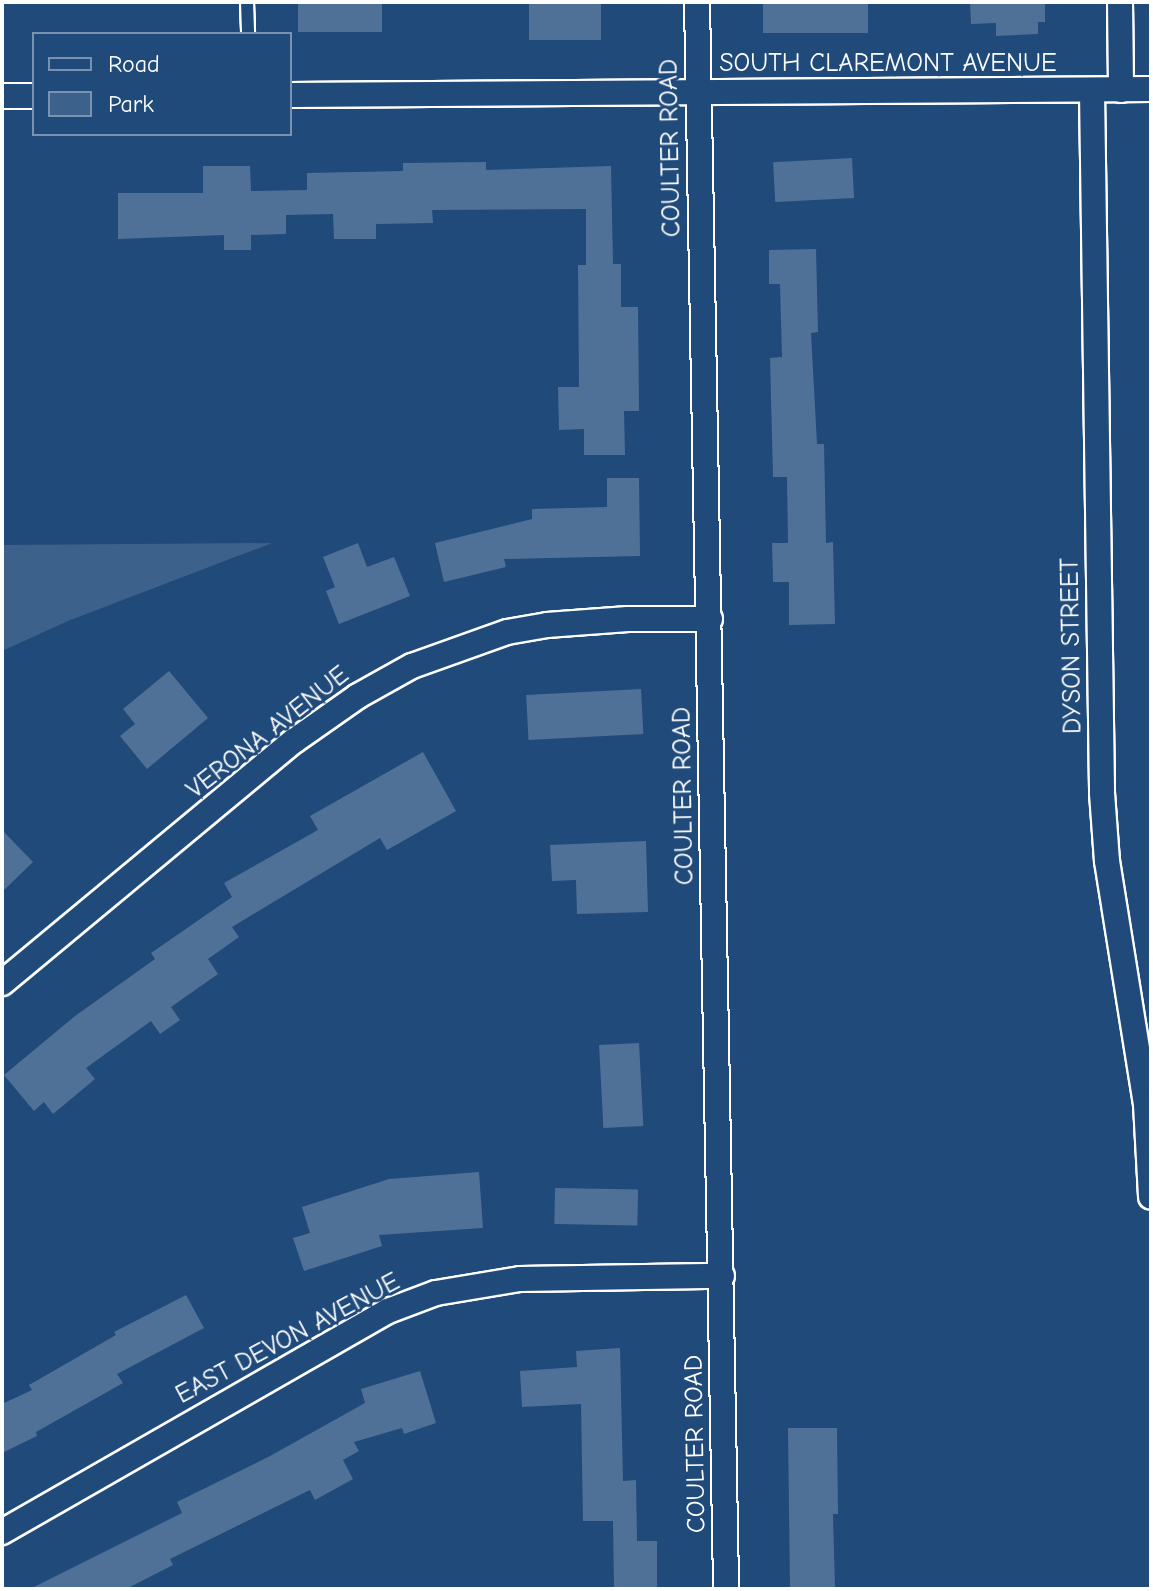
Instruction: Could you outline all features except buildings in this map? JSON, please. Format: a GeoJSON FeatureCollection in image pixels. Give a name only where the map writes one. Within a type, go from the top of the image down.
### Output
{"type":"FeatureCollection","features":[{"type":"Feature","properties":{"kind":"street","name":"COULTER ROAD"},"geometry":{"type":"LineString","coordinates":[[697,2],[726,1589]]}},
{"type":"Feature","properties":{"kind":"street"},"geometry":{"type":"LineString","coordinates":[[1120,2],[1121,90]]}},
{"type":"Feature","properties":{"kind":"street","name":"SOUTH CLAREMONT AVENUE"},"geometry":{"type":"LineString","coordinates":[[292,95],[1151,89]]}},
{"type":"Feature","properties":{"kind":"street","name":"DYSON STREET"},"geometry":{"type":"LineString","coordinates":[[1092,91],[1102,793],[1107,861],[1146,1104],[1151,1197]]}},
{"type":"Feature","properties":{"kind":"street"},"geometry":{"type":"LineString","coordinates":[[2,96],[32,96]]}},
{"type":"Feature","properties":{"kind":"street","name":"VERONA AVENUE"},"geometry":{"type":"LineString","coordinates":[[2,983],[294,741],[358,696],[412,666],[493,637],[547,625],[628,619],[710,619]]}},
{"type":"Feature","properties":{"kind":"street","name":"EAST DEVON AVENUE"},"geometry":{"type":"LineString","coordinates":[[2,1532],[388,1311],[436,1293],[520,1279],[722,1276]]}},
{"type":"Feature","properties":{"kind":"lane"},"geometry":{"type":"LineString","coordinates":[[247,2],[248,32]]}},
{"type":"Feature","properties":{"kind":"green space"},"geometry":{"type":"Polygon","coordinates":[[[272,543],[68,621],[2,651],[2,545],[272,543]]]}}]}
